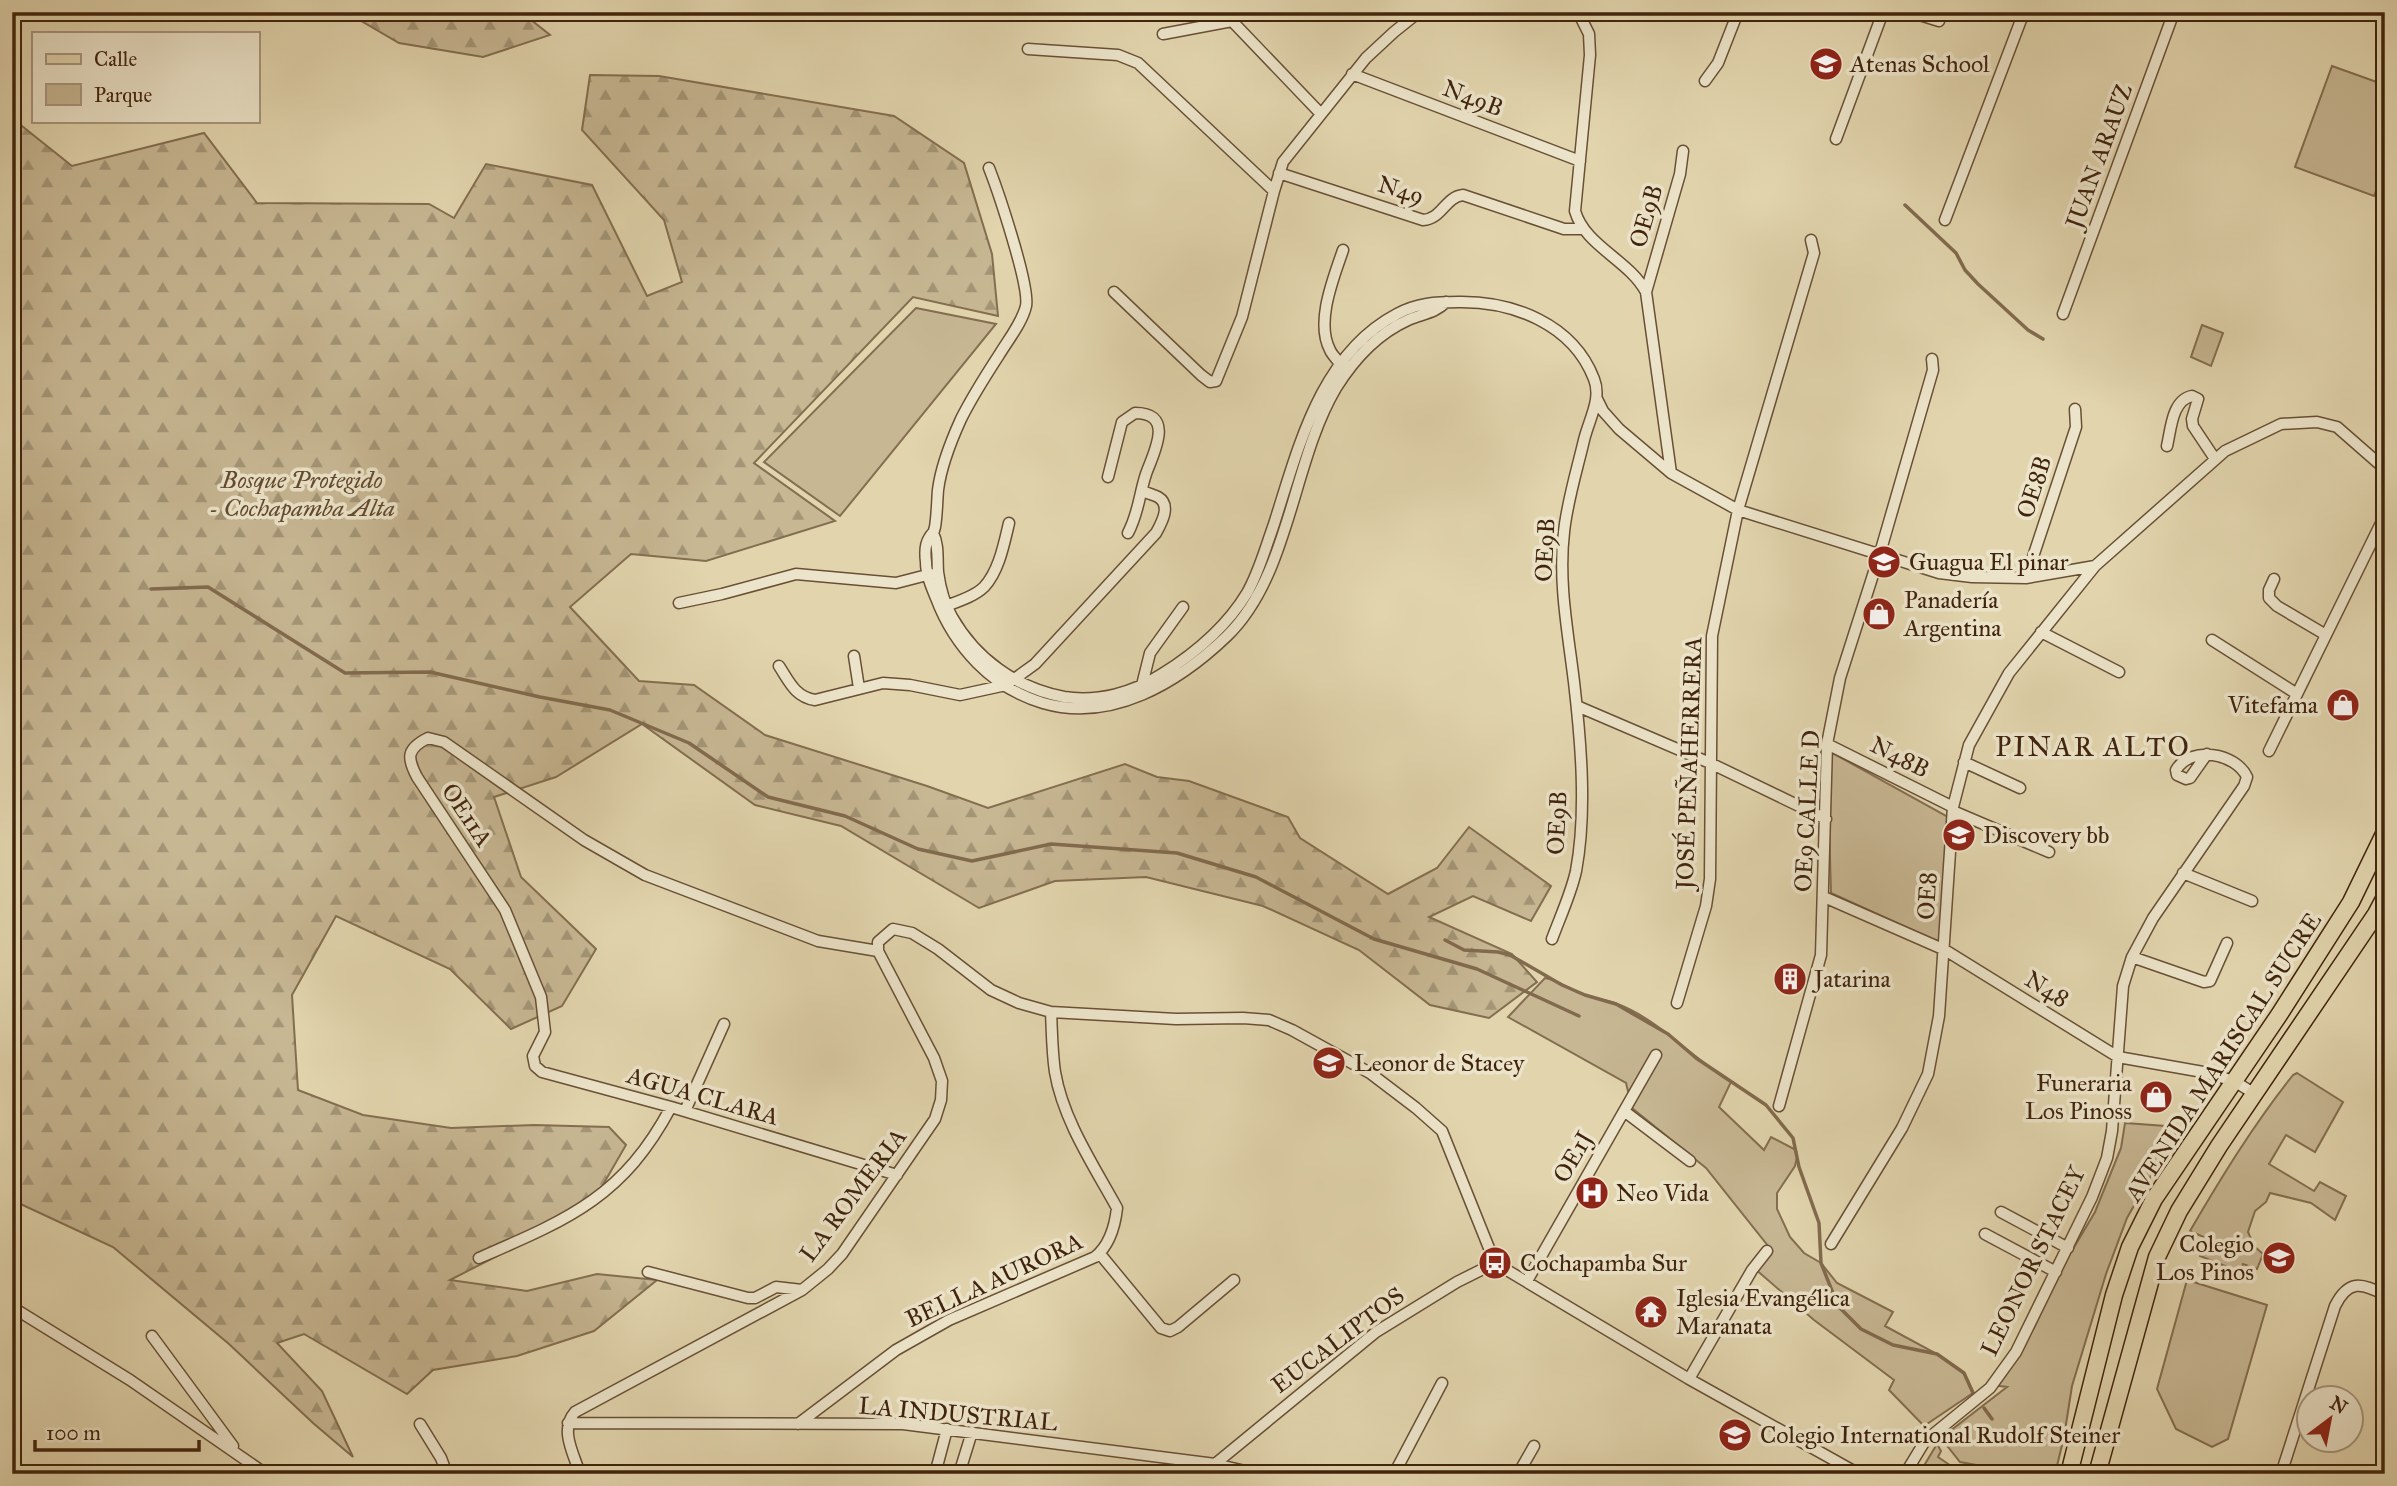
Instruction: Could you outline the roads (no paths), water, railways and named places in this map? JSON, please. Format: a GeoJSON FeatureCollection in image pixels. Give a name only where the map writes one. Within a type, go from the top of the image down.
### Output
{"type":"FeatureCollection","features":[{"type":"Feature","properties":{"kind":"main road","name":"AVENIDA MARISCAL SUCRE"},"geometry":{"type":"LineString","coordinates":[[2069,1474],[2114,1295],[2130,1247],[2154,1199],[2351,902],[2385,832]]}},
{"type":"Feature","properties":{"kind":"main road","name":"AVENIDA MARISCAL SUCRE"},"geometry":{"type":"LineString","coordinates":[[2097,1474],[2157,1257],[2179,1211],[2385,897]]}},
{"type":"Feature","properties":{"kind":"street"},"geometry":{"type":"LineString","coordinates":[[1114,292],[1201,375],[1213,382],[1219,377],[1242,317],[1279,173],[1290,152],[1352,74],[1394,32],[1419,12]]}},
{"type":"Feature","properties":{"kind":"street"},"geometry":{"type":"LineString","coordinates":[[1578,12],[1587,27],[1590,48],[1576,211],[1583,229],[1636,277],[1646,292],[1671,473]]}},
{"type":"Feature","properties":{"kind":"street"},"geometry":{"type":"LineString","coordinates":[[1705,81],[1718,64],[1738,12]]}},
{"type":"Feature","properties":{"kind":"street"},"geometry":{"type":"LineString","coordinates":[[1836,139],[1883,12]]}},
{"type":"Feature","properties":{"kind":"street"},"geometry":{"type":"LineString","coordinates":[[1910,12],[1940,21]]}},
{"type":"Feature","properties":{"kind":"street"},"geometry":{"type":"LineString","coordinates":[[1945,220],[2024,12]]}},
{"type":"Feature","properties":{"kind":"street","name":"JUAN ARAUZ"},"geometry":{"type":"LineString","coordinates":[[2063,314],[2174,12]]}},
{"type":"Feature","properties":{"kind":"street"},"geometry":{"type":"LineString","coordinates":[[1163,34],[1232,21],[1321,114]]}},
{"type":"Feature","properties":{"kind":"street"},"geometry":{"type":"LineString","coordinates":[[1028,49],[1118,55],[1138,64],[1274,191]]}},
{"type":"Feature","properties":{"kind":"street","name":"N49B"},"geometry":{"type":"LineString","coordinates":[[1352,74],[1580,161]]}},
{"type":"Feature","properties":{"kind":"street","name":"OE9B"},"geometry":{"type":"LineString","coordinates":[[1646,292],[1681,174],[1683,151]]}},
{"type":"Feature","properties":{"kind":"street"},"geometry":{"type":"LineString","coordinates":[[989,168],[1024,284],[1026,305],[1011,337],[966,410],[952,440],[939,487],[933,533],[937,543],[933,573],[941,590],[943,607],[974,649],[1010,682],[1041,693],[1081,699],[1142,690],[1185,658],[1229,618],[1255,578],[1319,422],[1332,395],[1350,368],[1365,349],[1386,332],[1408,320],[1436,310],[1446,302]]}},
{"type":"Feature","properties":{"kind":"street","name":"N49"},"geometry":{"type":"LineString","coordinates":[[1279,173],[1423,220],[1434,217],[1452,198],[1462,195],[1564,229],[1583,229]]}},
{"type":"Feature","properties":{"kind":"street","name":"JOSÉ PEÑAHERRERA"},"geometry":{"type":"LineString","coordinates":[[1676,1003],[1708,894],[1712,636],[1738,510],[1814,253],[1811,240]]}},
{"type":"Feature","properties":{"kind":"street"},"geometry":{"type":"LineString","coordinates":[[1340,364],[1329,350],[1325,315],[1329,292],[1343,250]]}},
{"type":"Feature","properties":{"kind":"street"},"geometry":{"type":"LineString","coordinates":[[1287,500],[1309,421],[1340,364],[1362,338],[1409,308],[1438,301],[1482,303],[1507,307],[1543,320],[1571,343],[1583,358],[1595,383],[1597,400],[1619,429],[1671,473],[1738,510],[1939,573],[2026,578],[2095,566]]}},
{"type":"Feature","properties":{"kind":"street","name":"OE9 CALLE D"},"geometry":{"type":"LineString","coordinates":[[1779,1105],[1819,964],[1824,897],[1827,744],[1840,678],[1880,553],[1933,370],[1932,359]]}},
{"type":"Feature","properties":{"kind":"street"},"geometry":{"type":"LineString","coordinates":[[2167,446],[2177,407],[2181,400],[2192,396],[2198,399],[2192,419],[2193,426],[2215,459]]}},
{"type":"Feature","properties":{"kind":"street","name":"OE9B"},"geometry":{"type":"LineString","coordinates":[[1552,939],[1575,875],[1583,819],[1577,706],[1561,576],[1564,530],[1585,435],[1597,400]]}},
{"type":"Feature","properties":{"kind":"street","name":"OE8B"},"geometry":{"type":"LineString","coordinates":[[2026,578],[2076,427],[2075,408]]}},
{"type":"Feature","properties":{"kind":"street"},"geometry":{"type":"LineString","coordinates":[[1108,477],[1122,422],[1132,414],[1146,414],[1154,420],[1159,434],[1157,448],[1142,490],[1139,509],[1128,533]]}},
{"type":"Feature","properties":{"kind":"street","name":"OE8"},"geometry":{"type":"LineString","coordinates":[[1831,1244],[1902,1128],[1928,1074],[1939,1016],[1953,809],[1969,745],[2009,673],[2095,566],[2215,459],[2268,429],[2281,424],[2317,422],[2331,425],[2343,431],[2385,469]]}},
{"type":"Feature","properties":{"kind":"street"},"geometry":{"type":"LineString","coordinates":[[779,666],[796,691],[815,700],[884,684],[910,685],[960,695],[1010,682],[1044,654],[1156,533],[1164,517],[1164,504],[1159,498],[1142,490]]}},
{"type":"Feature","properties":{"kind":"street"},"geometry":{"type":"LineString","coordinates":[[2269,751],[2385,515]]}},
{"type":"Feature","properties":{"kind":"street"},"geometry":{"type":"LineString","coordinates":[[943,607],[959,602],[984,587],[1002,552],[1009,523]]}},
{"type":"Feature","properties":{"kind":"street"},"geometry":{"type":"LineString","coordinates":[[679,603],[796,574],[896,583],[933,573]]}},
{"type":"Feature","properties":{"kind":"street"},"geometry":{"type":"LineString","coordinates":[[2274,579],[2269,590],[2270,598],[2277,606],[2326,635]]}},
{"type":"Feature","properties":{"kind":"street"},"geometry":{"type":"LineString","coordinates":[[1142,690],[1150,653],[1183,607]]}},
{"type":"Feature","properties":{"kind":"street"},"geometry":{"type":"LineString","coordinates":[[2041,632],[2119,672]]}},
{"type":"Feature","properties":{"kind":"street"},"geometry":{"type":"LineString","coordinates":[[2212,640],[2297,694]]}},
{"type":"Feature","properties":{"kind":"street"},"geometry":{"type":"LineString","coordinates":[[854,656],[859,688]]}},
{"type":"Feature","properties":{"kind":"street"},"geometry":{"type":"LineString","coordinates":[[1577,706],[1710,763],[1826,819]]}},
{"type":"Feature","properties":{"kind":"street","name":"OE11A"},"geometry":{"type":"LineString","coordinates":[[545,1032],[541,997],[505,910],[409,761],[410,754],[424,740],[436,739],[584,840],[645,875],[818,941],[878,951]]}},
{"type":"Feature","properties":{"kind":"street","name":"N48B"},"geometry":{"type":"LineString","coordinates":[[1827,744],[1953,809],[2049,852]]}},
{"type":"Feature","properties":{"kind":"street","name":"LEONOR STACEY"},"geometry":{"type":"LineString","coordinates":[[1905,1474],[1925,1441],[1990,1388],[2004,1370],[2016,1352],[2092,1198],[2107,1158],[2112,1132],[2123,986],[2132,957],[2153,918],[2244,786],[2247,777],[2243,769],[2217,755],[2207,754]]}},
{"type":"Feature","properties":{"kind":"street"},"geometry":{"type":"LineString","coordinates":[[1964,762],[2020,788]]}},
{"type":"Feature","properties":{"kind":"street"},"geometry":{"type":"LineString","coordinates":[[2183,873],[2252,901]]}},
{"type":"Feature","properties":{"kind":"street","name":"N48"},"geometry":{"type":"LineString","coordinates":[[1824,897],[1945,950],[2118,1057],[2203,1072],[2234,1081],[2255,1094]]}},
{"type":"Feature","properties":{"kind":"street"},"geometry":{"type":"LineString","coordinates":[[878,951],[878,942],[893,929],[912,933],[938,949],[991,990],[1018,1003],[1051,1013],[1269,1020],[1370,1073],[1442,1131],[1495,1263],[1689,1379],[1858,1474]]}},
{"type":"Feature","properties":{"kind":"street"},"geometry":{"type":"LineString","coordinates":[[2132,957],[2204,982],[2210,981],[2227,943]]}},
{"type":"Feature","properties":{"kind":"street","name":"LA ROMERIA"},"geometry":{"type":"LineString","coordinates":[[568,1423],[575,1412],[802,1290],[828,1269],[842,1254],[934,1119],[941,1100],[942,1081],[934,1058],[878,951]]}},
{"type":"Feature","properties":{"kind":"street","name":"BELLA AURORA"},"geometry":{"type":"LineString","coordinates":[[798,1424],[896,1350],[949,1320],[1100,1254],[1107,1243],[1115,1224],[1117,1208],[1071,1122],[1061,1096],[1055,1071],[1051,1013]]}},
{"type":"Feature","properties":{"kind":"street"},"geometry":{"type":"LineString","coordinates":[[685,1111],[724,1024]]}},
{"type":"Feature","properties":{"kind":"street","name":"AGUA CLARA"},"geometry":{"type":"LineString","coordinates":[[545,1032],[533,1056],[535,1066],[542,1072],[685,1111],[897,1175]]}},
{"type":"Feature","properties":{"kind":"street","name":"OE1J"},"geometry":{"type":"LineString","coordinates":[[1527,1281],[1656,1055]]}},
{"type":"Feature","properties":{"kind":"street"},"geometry":{"type":"LineString","coordinates":[[479,1258],[590,1205],[610,1188],[644,1151],[671,1107]]}},
{"type":"Feature","properties":{"kind":"street"},"geometry":{"type":"LineString","coordinates":[[1624,1111],[1690,1160]]}},
{"type":"Feature","properties":{"kind":"street"},"geometry":{"type":"LineString","coordinates":[[2001,1212],[2068,1248]]}},
{"type":"Feature","properties":{"kind":"street"},"geometry":{"type":"LineString","coordinates":[[1985,1234],[2056,1272]]}},
{"type":"Feature","properties":{"kind":"street"},"geometry":{"type":"LineString","coordinates":[[1689,1379],[1752,1270],[1767,1251]]}},
{"type":"Feature","properties":{"kind":"street"},"geometry":{"type":"LineString","coordinates":[[1100,1254],[1165,1331],[1178,1327],[1234,1280]]}},
{"type":"Feature","properties":{"kind":"street","name":"EUCALIPTOS"},"geometry":{"type":"LineString","coordinates":[[1214,1464],[1376,1332],[1457,1282],[1495,1263]]}},
{"type":"Feature","properties":{"kind":"street"},"geometry":{"type":"LineString","coordinates":[[648,1272],[748,1298],[755,1298],[776,1287],[802,1290]]}},
{"type":"Feature","properties":{"kind":"street"},"geometry":{"type":"LineString","coordinates":[[2281,1474],[2334,1306],[2342,1293],[2354,1285],[2368,1286],[2385,1294]]}},
{"type":"Feature","properties":{"kind":"street"},"geometry":{"type":"LineString","coordinates":[[12,1307],[130,1380],[266,1474]]}},
{"type":"Feature","properties":{"kind":"street"},"geometry":{"type":"LineString","coordinates":[[152,1336],[237,1452]]}},
{"type":"Feature","properties":{"kind":"street"},"geometry":{"type":"LineString","coordinates":[[1394,1474],[1442,1383]]}},
{"type":"Feature","properties":{"kind":"street"},"geometry":{"type":"LineString","coordinates":[[568,1423],[568,1436],[580,1474]]}},
{"type":"Feature","properties":{"kind":"street","name":"LA INDUSTRIAL"},"geometry":{"type":"LineString","coordinates":[[568,1423],[903,1424],[1214,1464],[1258,1474]]}},
{"type":"Feature","properties":{"kind":"street"},"geometry":{"type":"LineString","coordinates":[[421,1424],[447,1474]]}},
{"type":"Feature","properties":{"kind":"street"},"geometry":{"type":"LineString","coordinates":[[935,1474],[947,1429]]}},
{"type":"Feature","properties":{"kind":"street"},"geometry":{"type":"LineString","coordinates":[[959,1474],[972,1432]]}},
{"type":"Feature","properties":{"kind":"street"},"geometry":{"type":"LineString","coordinates":[[1518,1474],[1534,1446]]}},
{"type":"Feature","properties":{"kind":"waterway"},"geometry":{"type":"LineString","coordinates":[[1905,205],[1956,253],[1965,270],[1978,284],[2028,330],[2043,339]]}},
{"type":"Feature","properties":{"kind":"waterway"},"geometry":{"type":"LineString","coordinates":[[151,589],[208,587],[345,673],[430,672],[610,710],[689,743],[768,797],[845,816],[918,849],[972,861],[1051,844],[1177,853],[1256,877],[1374,939],[1477,969],[1579,1016]]}},
{"type":"Feature","properties":{"kind":"waterway"},"geometry":{"type":"LineString","coordinates":[[1445,940],[1464,950],[1510,955],[1562,985],[1616,1004],[1668,1034],[1696,1058],[1766,1105],[1793,1138],[1799,1167],[1819,1223],[1821,1263],[1838,1306],[1861,1329],[1893,1345],[1937,1354],[1964,1373],[1974,1395]]}},
{"type":"Feature","properties":{"kind":"waterway"},"geometry":{"type":"LineString","coordinates":[[1984,1408],[1992,1419]]}},
{"type":"Feature","properties":{"kind":"place","name":"Atenas School"},"geometry":{"type":"Point","coordinates":[1826,64]}},
{"type":"Feature","properties":{"kind":"place","name":"Guagua El pinar"},"geometry":{"type":"Point","coordinates":[1884,562]}},
{"type":"Feature","properties":{"kind":"place","name":"Panadería Argentina"},"geometry":{"type":"Point","coordinates":[1879,614]}},
{"type":"Feature","properties":{"kind":"place","name":"Vitefama"},"geometry":{"type":"Point","coordinates":[2343,705]}},
{"type":"Feature","properties":{"kind":"place","name":"Discovery bb"},"geometry":{"type":"Point","coordinates":[1959,835]}},
{"type":"Feature","properties":{"kind":"place","name":"Jatarina"},"geometry":{"type":"Point","coordinates":[1790,979]}},
{"type":"Feature","properties":{"kind":"place","name":"Leonor de Stacey"},"geometry":{"type":"Point","coordinates":[1329,1063]}},
{"type":"Feature","properties":{"kind":"place","name":"Funeraria Los Pinoss"},"geometry":{"type":"Point","coordinates":[2156,1097]}},
{"type":"Feature","properties":{"kind":"place","name":"Neo Vida"},"geometry":{"type":"Point","coordinates":[1592,1193]}},
{"type":"Feature","properties":{"kind":"place","name":"Colegio Los Pinos"},"geometry":{"type":"Point","coordinates":[2279,1258]}},
{"type":"Feature","properties":{"kind":"place","name":"Cochapamba Sur"},"geometry":{"type":"Point","coordinates":[1495,1263]}},
{"type":"Feature","properties":{"kind":"place","name":"Iglesia Evangélica Maranata"},"geometry":{"type":"Point","coordinates":[1651,1312]}},
{"type":"Feature","properties":{"kind":"place","name":"Colegio International Rudolf Steiner"},"geometry":{"type":"Point","coordinates":[1735,1435]}},
{"type":"Feature","properties":{"kind":"district","name":"PINAR ALTO"},"geometry":{"type":"Point","coordinates":[2093,746]}},
{"type":"Feature","properties":{"kind":"park label","name":"Bosque Protegido - Cochapamba Alta"},"geometry":{"type":"Point","coordinates":[302,494]}}]}
